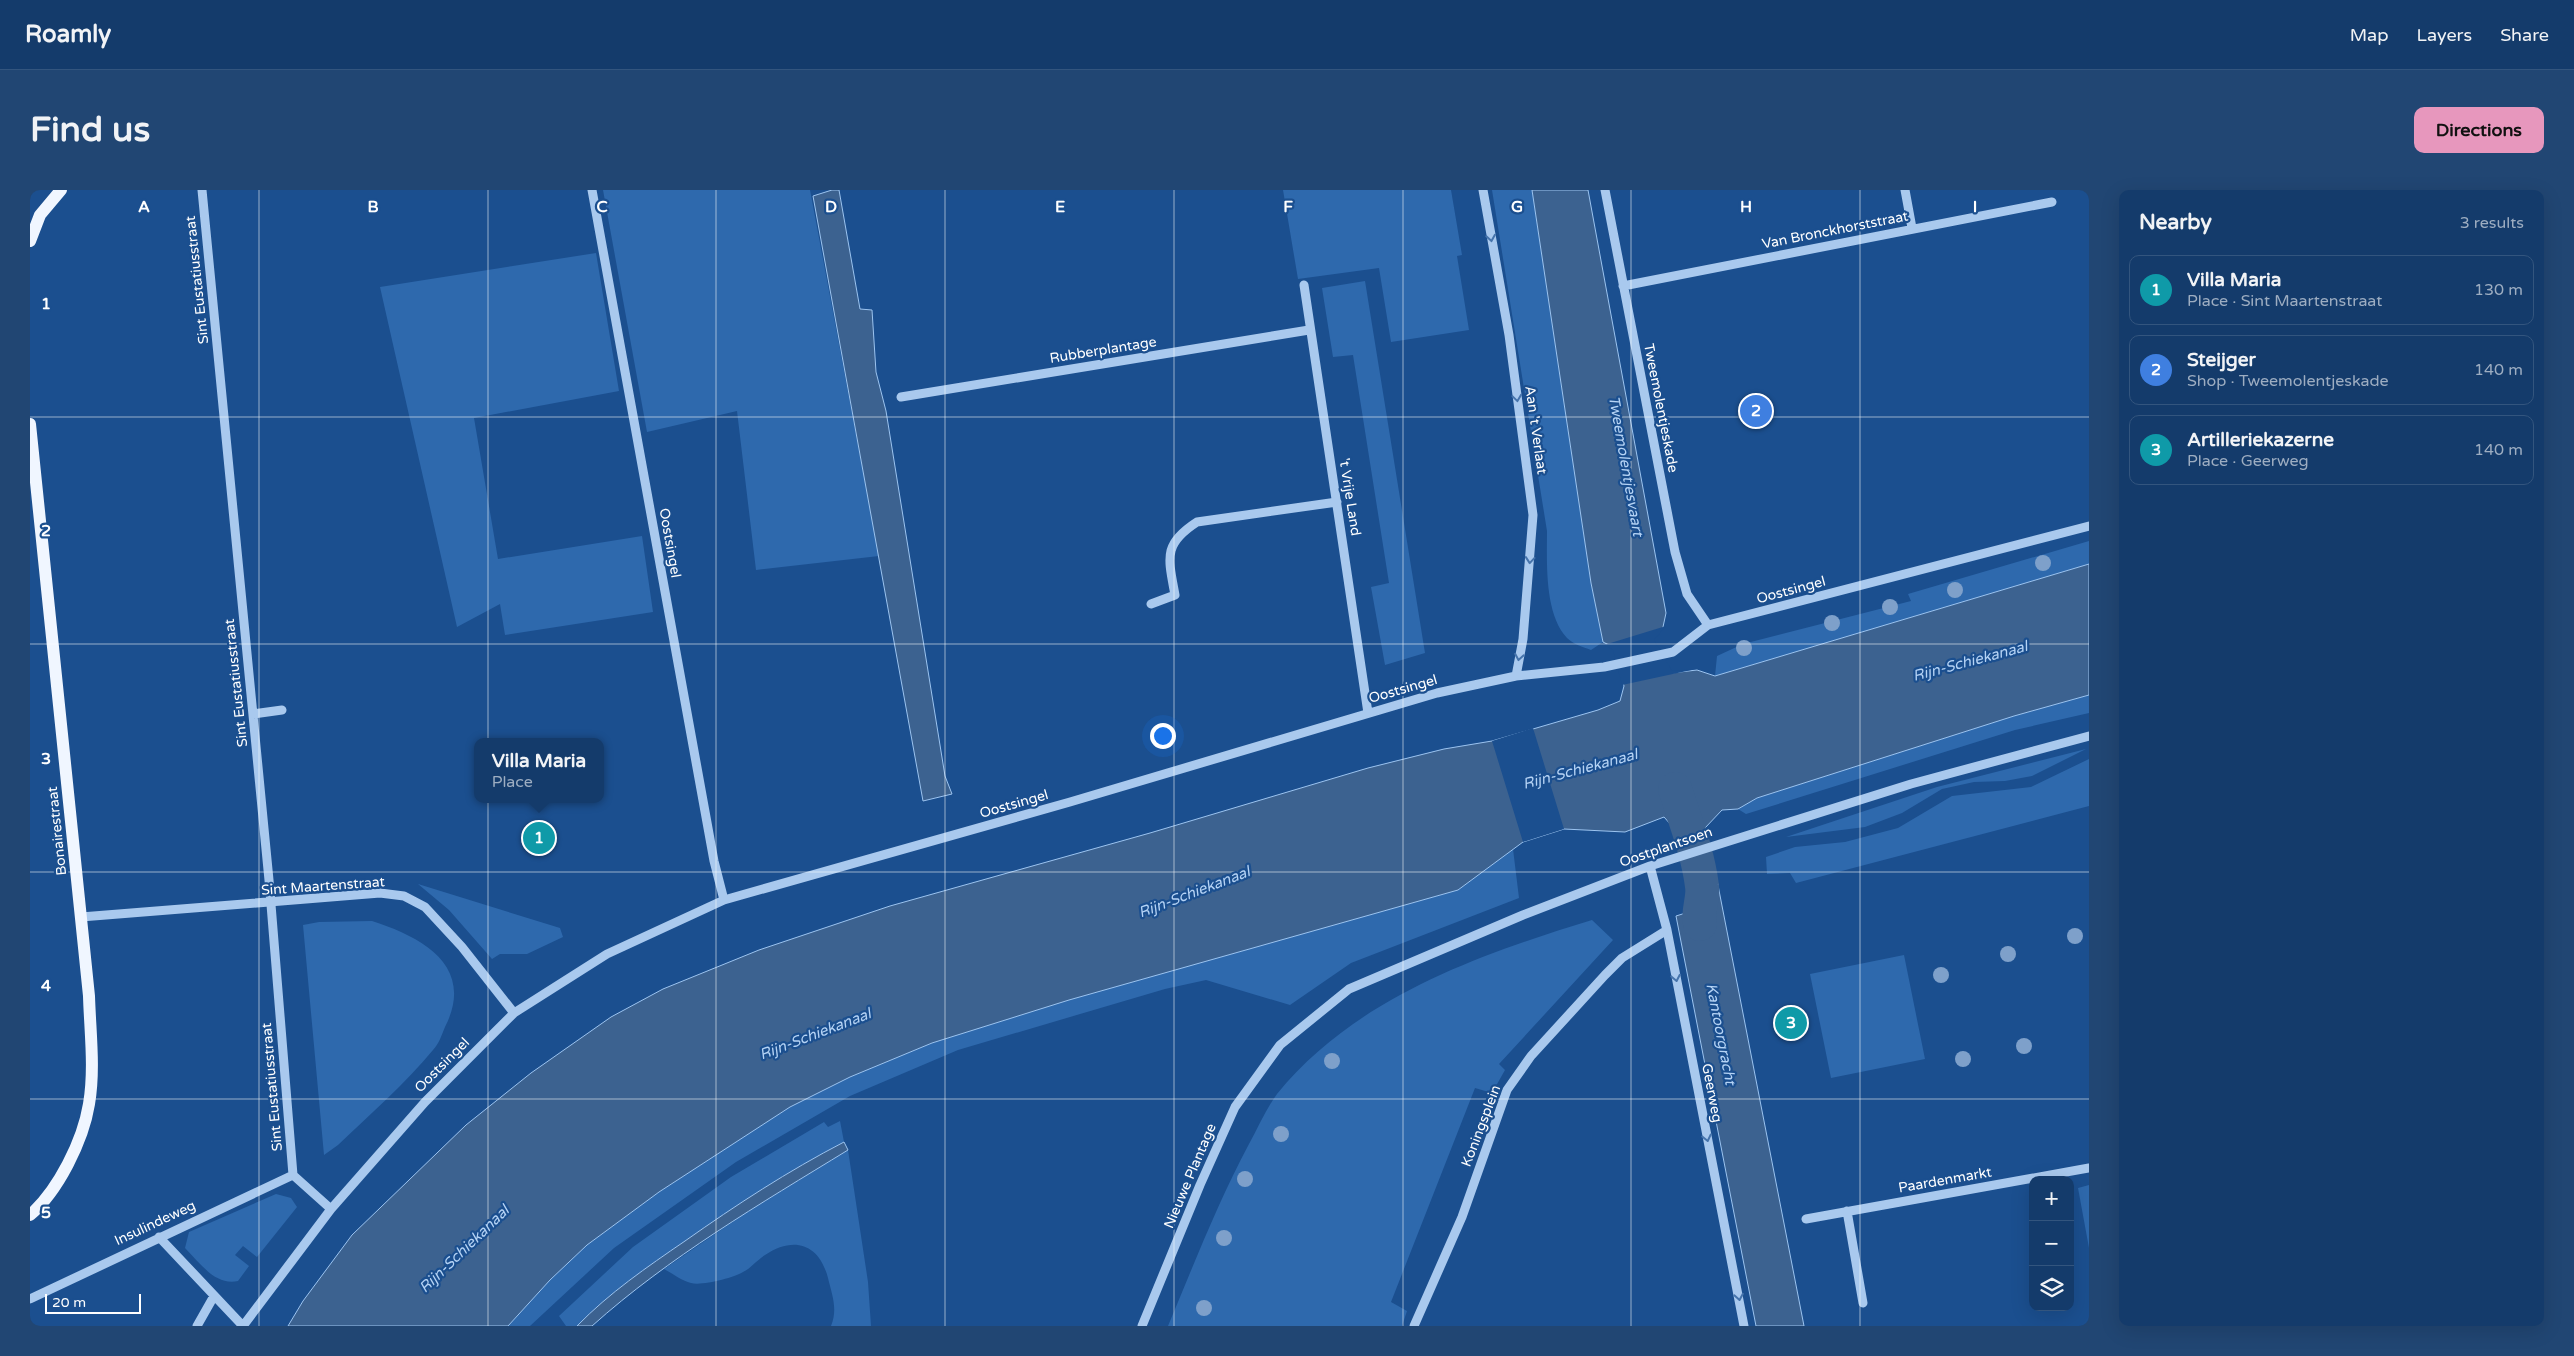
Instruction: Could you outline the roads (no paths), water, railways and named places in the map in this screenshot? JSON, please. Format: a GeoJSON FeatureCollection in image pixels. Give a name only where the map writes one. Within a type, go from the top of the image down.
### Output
{"type":"FeatureCollection","features":[{"type":"Feature","properties":{"kind":"main road"},"geometry":{"type":"LineString","coordinates":[[30,240],[40,215],[61,190]]}},
{"type":"Feature","properties":{"kind":"main road","name":"Bonairestraat"},"geometry":{"type":"LineString","coordinates":[[30,424],[89,996],[89,1105],[72,1156],[46,1201],[30,1215]]}},
{"type":"Feature","properties":{"kind":"street","name":"Sint Eustatiusstraat"},"geometry":{"type":"LineString","coordinates":[[202,190],[271,903],[293,1175]]}},
{"type":"Feature","properties":{"kind":"street","name":"Oostsingel"},"geometry":{"type":"LineString","coordinates":[[592,190],[714,861],[724,900]]}},
{"type":"Feature","properties":{"kind":"street","name":"Aan 't Verlaat"},"geometry":{"type":"LineString","coordinates":[[1483,190],[1509,335],[1534,515],[1523,639],[1516,676]]}},
{"type":"Feature","properties":{"kind":"street","name":"Tweemolentjeskade"},"geometry":{"type":"LineString","coordinates":[[1605,190],[1675,552],[1687,594],[1708,625]]}},
{"type":"Feature","properties":{"kind":"street"},"geometry":{"type":"LineString","coordinates":[[1905,190],[1912,228]]}},
{"type":"Feature","properties":{"kind":"street","name":"Van Bronckhorststraat"},"geometry":{"type":"LineString","coordinates":[[1623,286],[2052,202]]}},
{"type":"Feature","properties":{"kind":"street","name":"'t Vrije Land"},"geometry":{"type":"LineString","coordinates":[[1304,285],[1309,330],[1368,713]]}},
{"type":"Feature","properties":{"kind":"street","name":"Rubberplantage"},"geometry":{"type":"LineString","coordinates":[[900,397],[1309,330]]}},
{"type":"Feature","properties":{"kind":"street"},"geometry":{"type":"LineString","coordinates":[[1151,604],[1175,594],[1170,568],[1171,548],[1178,534],[1197,522],[1337,502]]}},
{"type":"Feature","properties":{"kind":"street","name":"Oostsingel"},"geometry":{"type":"LineString","coordinates":[[243,1326],[331,1210],[425,1102],[514,1013],[607,954],[724,900],[1070,802],[1437,693],[1516,676],[1604,668],[1673,652],[1708,625],[2089,526]]}},
{"type":"Feature","properties":{"kind":"street"},"geometry":{"type":"LineString","coordinates":[[253,714],[282,710]]}},
{"type":"Feature","properties":{"kind":"street","name":"Oostplantsoen"},"geometry":{"type":"LineString","coordinates":[[1280,1045],[1350,988],[1565,898],[1710,846],[1911,784],[2089,736]]}},
{"type":"Feature","properties":{"kind":"street","name":"Geerweg"},"geometry":{"type":"LineString","coordinates":[[1650,866],[1667,930],[1744,1326]]}},
{"type":"Feature","properties":{"kind":"street","name":"Sint Maartenstraat"},"geometry":{"type":"LineString","coordinates":[[81,917],[380,893],[404,896],[425,907],[431,913],[462,946],[514,1013]]}},
{"type":"Feature","properties":{"kind":"street","name":"Koningsplein"},"geometry":{"type":"LineString","coordinates":[[1414,1326],[1462,1217],[1507,1090],[1530,1056],[1622,958],[1667,930]]}},
{"type":"Feature","properties":{"kind":"street","name":"Nieuwe Plantage"},"geometry":{"type":"LineString","coordinates":[[1142,1326],[1200,1184],[1235,1107],[1280,1045]]}},
{"type":"Feature","properties":{"kind":"street","name":"Paardenmarkt"},"geometry":{"type":"LineString","coordinates":[[1806,1219],[2089,1168]]}},
{"type":"Feature","properties":{"kind":"street"},"geometry":{"type":"LineString","coordinates":[[293,1175],[331,1210]]}},
{"type":"Feature","properties":{"kind":"street","name":"Insulindeweg"},"geometry":{"type":"LineString","coordinates":[[30,1300],[158,1237],[293,1175]]}},
{"type":"Feature","properties":{"kind":"street"},"geometry":{"type":"LineString","coordinates":[[1847,1211],[1863,1303]]}},
{"type":"Feature","properties":{"kind":"street"},"geometry":{"type":"LineString","coordinates":[[158,1237],[243,1326]]}},
{"type":"Feature","properties":{"kind":"street"},"geometry":{"type":"LineString","coordinates":[[197,1326],[214,1296]]}},
{"type":"Feature","properties":{"kind":"water"},"geometry":{"type":"Polygon","coordinates":[[[832,190],[839,190],[860,309],[872,310],[876,372],[886,411],[945,776],[952,794],[923,801],[813,196],[832,190]]]}},
{"type":"Feature","properties":{"kind":"water"},"geometry":{"type":"Polygon","coordinates":[[[1532,190],[1588,190],[1666,613],[1663,627],[1651,640],[1671,673],[1697,670],[1715,676],[2089,564],[2089,695],[2014,716],[1757,798],[1738,809],[1722,810],[1705,828],[1679,834],[1664,817],[1625,832],[1564,829],[1523,842],[1458,890],[1069,1000],[932,1043],[850,1077],[790,1107],[659,1192],[587,1245],[550,1280],[508,1326],[288,1326],[303,1301],[352,1235],[466,1125],[531,1073],[611,1017],[663,989],[759,950],[890,906],[1150,833],[1368,768],[1444,749],[1492,741],[1598,710],[1620,701],[1624,686],[1615,648],[1603,642],[1591,583],[1532,190]]]}},
{"type":"Feature","properties":{"kind":"water"},"geometry":{"type":"Polygon","coordinates":[[[1716,875],[1804,1326],[1756,1326],[1676,916],[1692,911],[1689,881],[1716,875]]]}},
{"type":"Feature","properties":{"kind":"water"},"geometry":{"type":"Polygon","coordinates":[[[844,1142],[848,1150],[749,1211],[684,1254],[621,1301],[592,1326],[577,1326],[602,1302],[629,1281],[704,1228],[783,1177],[844,1142]]]}},
{"type":"Feature","properties":{"kind":"waterway","name":"Kantoorgracht"},"geometry":{"type":"LineString","coordinates":[[1675,789],[1698,861],[1702,891],[1699,914],[1700,924]]}},
{"type":"Feature","properties":{"kind":"place","name":"Steijger"},"geometry":{"type":"Point","coordinates":[1756,411]}},
{"type":"Feature","properties":{"kind":"place","name":"Villa Maria"},"geometry":{"type":"Point","coordinates":[539,838]}},
{"type":"Feature","properties":{"kind":"place","name":"Artilleriekazerne"},"geometry":{"type":"Point","coordinates":[1791,1023]}},
{"type":"Feature","properties":{"kind":"water label","name":"Tweemolentjesvaart"},"geometry":{"type":"Point","coordinates":[1626,466]}},
{"type":"Feature","properties":{"kind":"water label","name":"Rijn-Schiekanaal"},"geometry":{"type":"Point","coordinates":[1970,661]}},
{"type":"Feature","properties":{"kind":"water label","name":"Rijn-Schiekanaal"},"geometry":{"type":"Point","coordinates":[1580,769]}},
{"type":"Feature","properties":{"kind":"water label","name":"Rijn-Schiekanaal"},"geometry":{"type":"Point","coordinates":[1194,892]}},
{"type":"Feature","properties":{"kind":"water label","name":"Rijn-Schiekanaal"},"geometry":{"type":"Point","coordinates":[815,1034]}},
{"type":"Feature","properties":{"kind":"water label","name":"Rijn-Schiekanaal"},"geometry":{"type":"Point","coordinates":[464,1249]}}]}
